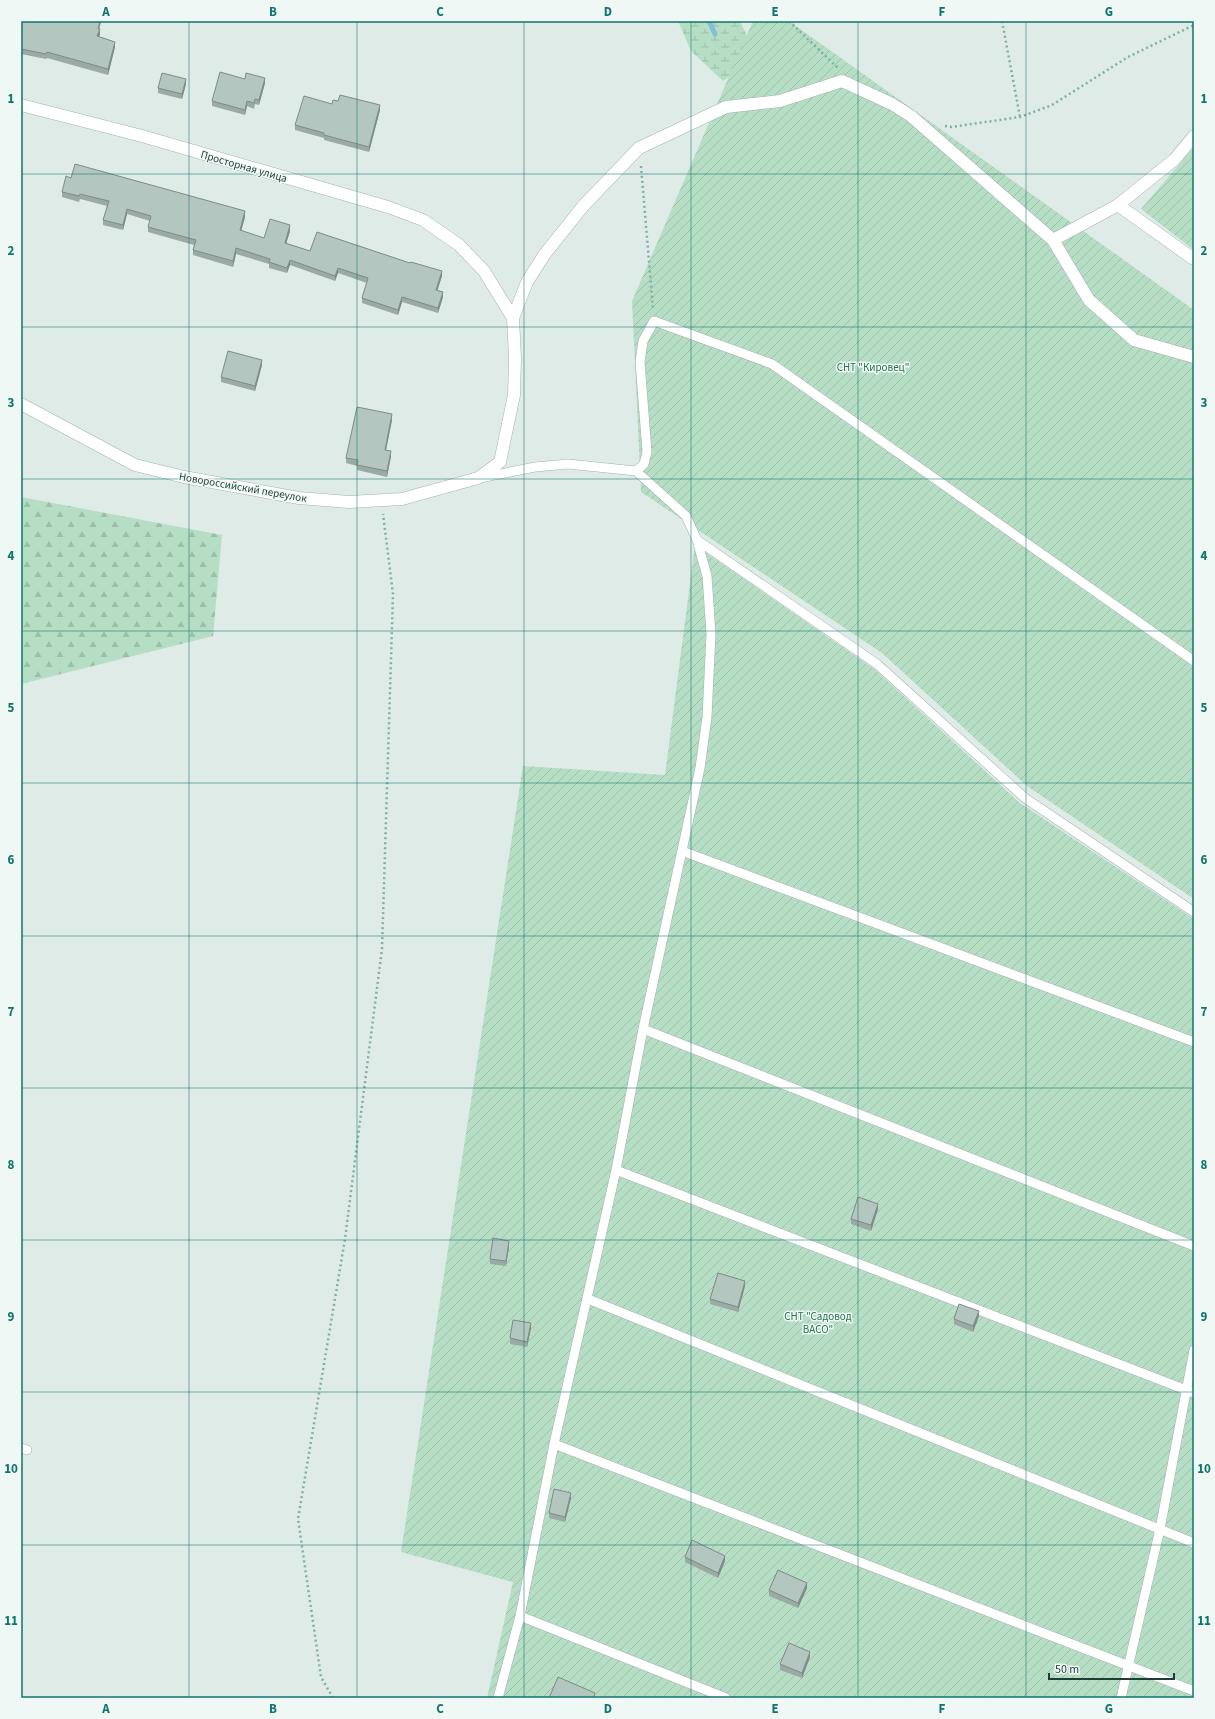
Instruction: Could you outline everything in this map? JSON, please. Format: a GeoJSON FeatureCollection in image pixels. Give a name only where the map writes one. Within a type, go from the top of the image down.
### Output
{"type":"FeatureCollection","features":[{"type":"Feature","properties":{"kind":"street"},"geometry":{"type":"LineString","coordinates":[[513,318],[527,282],[544,255],[584,205],[639,148],[726,107],[780,101],[842,81],[892,104],[911,116],[1053,240],[1089,300],[1134,340],[1194,357]]}},
{"type":"Feature","properties":{"kind":"street","name":"Просторная улица"},"geometry":{"type":"LineString","coordinates":[[21,105],[142,136],[388,207],[423,220],[459,245]]}},
{"type":"Feature","properties":{"kind":"street"},"geometry":{"type":"LineString","coordinates":[[1053,240],[1118,206],[1175,159],[1194,136]]}},
{"type":"Feature","properties":{"kind":"street"},"geometry":{"type":"LineString","coordinates":[[1118,206],[1192,258]]}},
{"type":"Feature","properties":{"kind":"street","name":"Новороссийский переулок"},"geometry":{"type":"LineString","coordinates":[[21,404],[135,465],[184,477],[299,498],[349,502],[402,499],[478,478],[500,462],[514,395],[515,358],[513,318],[484,271],[459,245]]}},
{"type":"Feature","properties":{"kind":"lane"},"geometry":{"type":"LineString","coordinates":[[636,471],[644,464],[647,452],[640,362],[643,341],[654,321],[772,364],[1194,661]]}},
{"type":"Feature","properties":{"kind":"lane"},"geometry":{"type":"LineString","coordinates":[[478,478],[536,466],[568,464],[636,471],[686,516],[697,540],[707,576],[711,634],[707,717],[700,768],[643,1029],[616,1170],[554,1444],[520,1616],[498,1698]]}},
{"type":"Feature","properties":{"kind":"lane"},"geometry":{"type":"LineString","coordinates":[[697,540],[877,664],[1025,798],[1194,912]]}},
{"type":"Feature","properties":{"kind":"lane"},"geometry":{"type":"LineString","coordinates":[[682,851],[1194,1042]]}},
{"type":"Feature","properties":{"kind":"lane"},"geometry":{"type":"LineString","coordinates":[[643,1029],[1194,1246]]}},
{"type":"Feature","properties":{"kind":"lane"},"geometry":{"type":"LineString","coordinates":[[616,1170],[1190,1392]]}},
{"type":"Feature","properties":{"kind":"lane"},"geometry":{"type":"LineString","coordinates":[[588,1298],[1194,1543]]}},
{"type":"Feature","properties":{"kind":"lane"},"geometry":{"type":"LineString","coordinates":[[1121,1698],[1190,1392],[1194,1350]]}},
{"type":"Feature","properties":{"kind":"lane"},"geometry":{"type":"LineString","coordinates":[[554,1444],[1194,1691]]}},
{"type":"Feature","properties":{"kind":"lane"},"geometry":{"type":"LineString","coordinates":[[520,1616],[726,1698]]}},
{"type":"Feature","properties":{"kind":"path"},"geometry":{"type":"LineString","coordinates":[[789,21],[841,71]]}},
{"type":"Feature","properties":{"kind":"path"},"geometry":{"type":"LineString","coordinates":[[1002,21],[1020,117]]}},
{"type":"Feature","properties":{"kind":"path"},"geometry":{"type":"LineString","coordinates":[[944,125],[950,127],[1020,117],[1052,105],[1128,57],[1194,25]]}},
{"type":"Feature","properties":{"kind":"path"},"geometry":{"type":"LineString","coordinates":[[639,148],[654,321]]}},
{"type":"Feature","properties":{"kind":"path"},"geometry":{"type":"LineString","coordinates":[[333,1698],[321,1678],[298,1518],[345,1239],[382,949],[393,594],[381,500]]}},
{"type":"Feature","properties":{"kind":"green space"},"geometry":{"type":"Polygon","coordinates":[[[678,21],[740,21],[756,56],[723,81],[691,51],[678,21]]]}},
{"type":"Feature","properties":{"kind":"green space","name":"СНТ \"Кировец\""},"geometry":{"type":"Polygon","coordinates":[[[753,21],[789,21],[1194,310],[1194,899],[1027,786],[882,653],[641,492],[632,301],[753,21]]]}},
{"type":"Feature","properties":{"kind":"green space"},"geometry":{"type":"Polygon","coordinates":[[[1194,147],[1194,250],[1141,209],[1194,147]]]}},
{"type":"Feature","properties":{"kind":"green space"},"geometry":{"type":"Polygon","coordinates":[[[21,497],[222,535],[213,636],[21,684],[21,497]]]}},
{"type":"Feature","properties":{"kind":"green space","name":"СНТ \"Садовод ВАСО\""},"geometry":{"type":"Polygon","coordinates":[[[695,545],[873,668],[1020,803],[1194,919],[1194,1698],[487,1698],[513,1582],[401,1552],[523,766],[665,775],[695,545]]]}},
{"type":"Feature","properties":{"kind":"building"},"geometry":{"type":"Polygon","coordinates":[[[21,21],[100,21],[98,29],[100,29],[97,36],[115,42],[108,69],[47,52],[46,54],[21,49],[21,21]]]}},
{"type":"Feature","properties":{"kind":"building"},"geometry":{"type":"Polygon","coordinates":[[[220,72],[245,79],[246,73],[265,78],[259,100],[255,99],[254,103],[247,101],[245,110],[212,101],[220,72]]]}},
{"type":"Feature","properties":{"kind":"building"},"geometry":{"type":"Polygon","coordinates":[[[162,73],[186,79],[182,94],[158,88],[162,73]]]}},
{"type":"Feature","properties":{"kind":"building"},"geometry":{"type":"Polygon","coordinates":[[[340,95],[380,105],[369,147],[324,135],[324,133],[295,125],[304,96],[332,104],[333,100],[338,101],[340,95]]]}},
{"type":"Feature","properties":{"kind":"building"},"geometry":{"type":"Polygon","coordinates":[[[75,164],[245,211],[240,230],[264,238],[270,219],[290,225],[285,243],[310,251],[317,232],[410,263],[411,262],[442,271],[436,290],[443,292],[438,308],[402,297],[398,310],[362,298],[368,278],[338,268],[335,276],[290,260],[287,268],[269,262],[270,259],[236,248],[233,261],[193,250],[196,240],[148,227],[151,216],[127,209],[123,225],[103,220],[109,201],[80,194],[79,196],[62,192],[66,176],[71,178],[75,164]]]}},
{"type":"Feature","properties":{"kind":"building"},"geometry":{"type":"Polygon","coordinates":[[[228,351],[262,360],[255,386],[221,377],[228,351]]]}},
{"type":"Feature","properties":{"kind":"building"},"geometry":{"type":"Polygon","coordinates":[[[357,407],[392,414],[385,450],[391,451],[387,471],[357,465],[358,460],[346,458],[357,407]]]}},
{"type":"Feature","properties":{"kind":"building"},"geometry":{"type":"Polygon","coordinates":[[[858,1197],[878,1204],[871,1225],[851,1219],[858,1197]]]}},
{"type":"Feature","properties":{"kind":"building"},"geometry":{"type":"Polygon","coordinates":[[[493,1238],[509,1241],[506,1261],[490,1259],[493,1238]]]}},
{"type":"Feature","properties":{"kind":"building"},"geometry":{"type":"Polygon","coordinates":[[[718,1273],[745,1281],[738,1307],[710,1299],[718,1273]]]}},
{"type":"Feature","properties":{"kind":"building"},"geometry":{"type":"Polygon","coordinates":[[[959,1304],[979,1311],[973,1326],[954,1319],[959,1304]]]}},
{"type":"Feature","properties":{"kind":"building"},"geometry":{"type":"Polygon","coordinates":[[[513,1320],[531,1323],[527,1342],[510,1338],[513,1320]]]}},
{"type":"Feature","properties":{"kind":"building"},"geometry":{"type":"Polygon","coordinates":[[[554,1489],[571,1493],[565,1517],[549,1513],[554,1489]]]}},
{"type":"Feature","properties":{"kind":"building"},"geometry":{"type":"Polygon","coordinates":[[[692,1540],[725,1556],[718,1573],[685,1557],[692,1540]]]}},
{"type":"Feature","properties":{"kind":"building"},"geometry":{"type":"Polygon","coordinates":[[[778,1570],[807,1583],[798,1603],[769,1590],[778,1570]]]}},
{"type":"Feature","properties":{"kind":"building"},"geometry":{"type":"Polygon","coordinates":[[[789,1643],[810,1652],[802,1673],[780,1664],[789,1643]]]}},
{"type":"Feature","properties":{"kind":"building"},"geometry":{"type":"Polygon","coordinates":[[[558,1677],[595,1693],[593,1698],[549,1698],[558,1677]]]}},
{"type":"Feature","properties":{"kind":"waterway"},"geometry":{"type":"LineString","coordinates":[[709,21],[715,34]]}}]}
